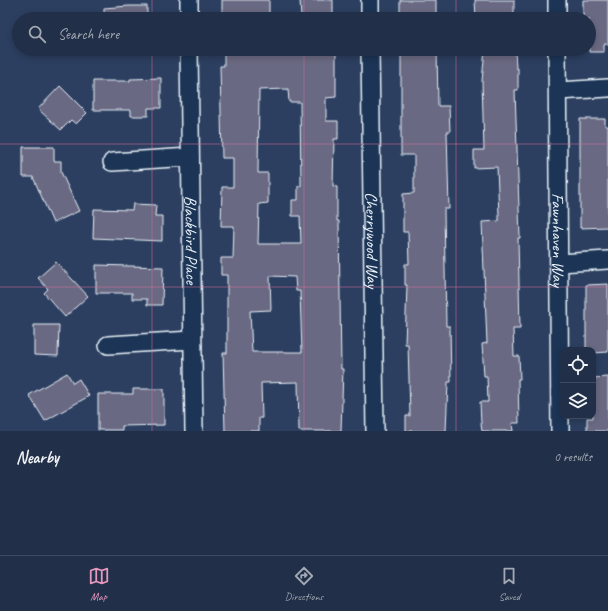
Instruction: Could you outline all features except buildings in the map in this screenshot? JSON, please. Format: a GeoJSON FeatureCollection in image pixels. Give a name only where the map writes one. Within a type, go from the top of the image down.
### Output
{"type":"FeatureCollection","features":[{"type":"Feature","properties":{"kind":"street"},"geometry":{"type":"LineString","coordinates":[[189,0],[189,12]]}},
{"type":"Feature","properties":{"kind":"street"},"geometry":{"type":"LineString","coordinates":[[370,0],[370,12]]}},
{"type":"Feature","properties":{"kind":"street"},"geometry":{"type":"LineString","coordinates":[[557,0],[557,12]]}},
{"type":"Feature","properties":{"kind":"street","name":"Blackbird Place"},"geometry":{"type":"LineString","coordinates":[[189,56],[194,431]]}},
{"type":"Feature","properties":{"kind":"street","name":"Cherrywood Way"},"geometry":{"type":"LineString","coordinates":[[370,56],[376,431]]}},
{"type":"Feature","properties":{"kind":"street","name":"Fawnhaven Way"},"geometry":{"type":"LineString","coordinates":[[557,56],[560,431]]}},
{"type":"Feature","properties":{"kind":"street"},"geometry":{"type":"LineString","coordinates":[[558,91],[608,88]]}},
{"type":"Feature","properties":{"kind":"street"},"geometry":{"type":"LineString","coordinates":[[112,162],[190,157]]}},
{"type":"Feature","properties":{"kind":"street"},"geometry":{"type":"LineString","coordinates":[[559,263],[608,260]]}},
{"type":"Feature","properties":{"kind":"street"},"geometry":{"type":"LineString","coordinates":[[108,345],[192,340]]}}]}
